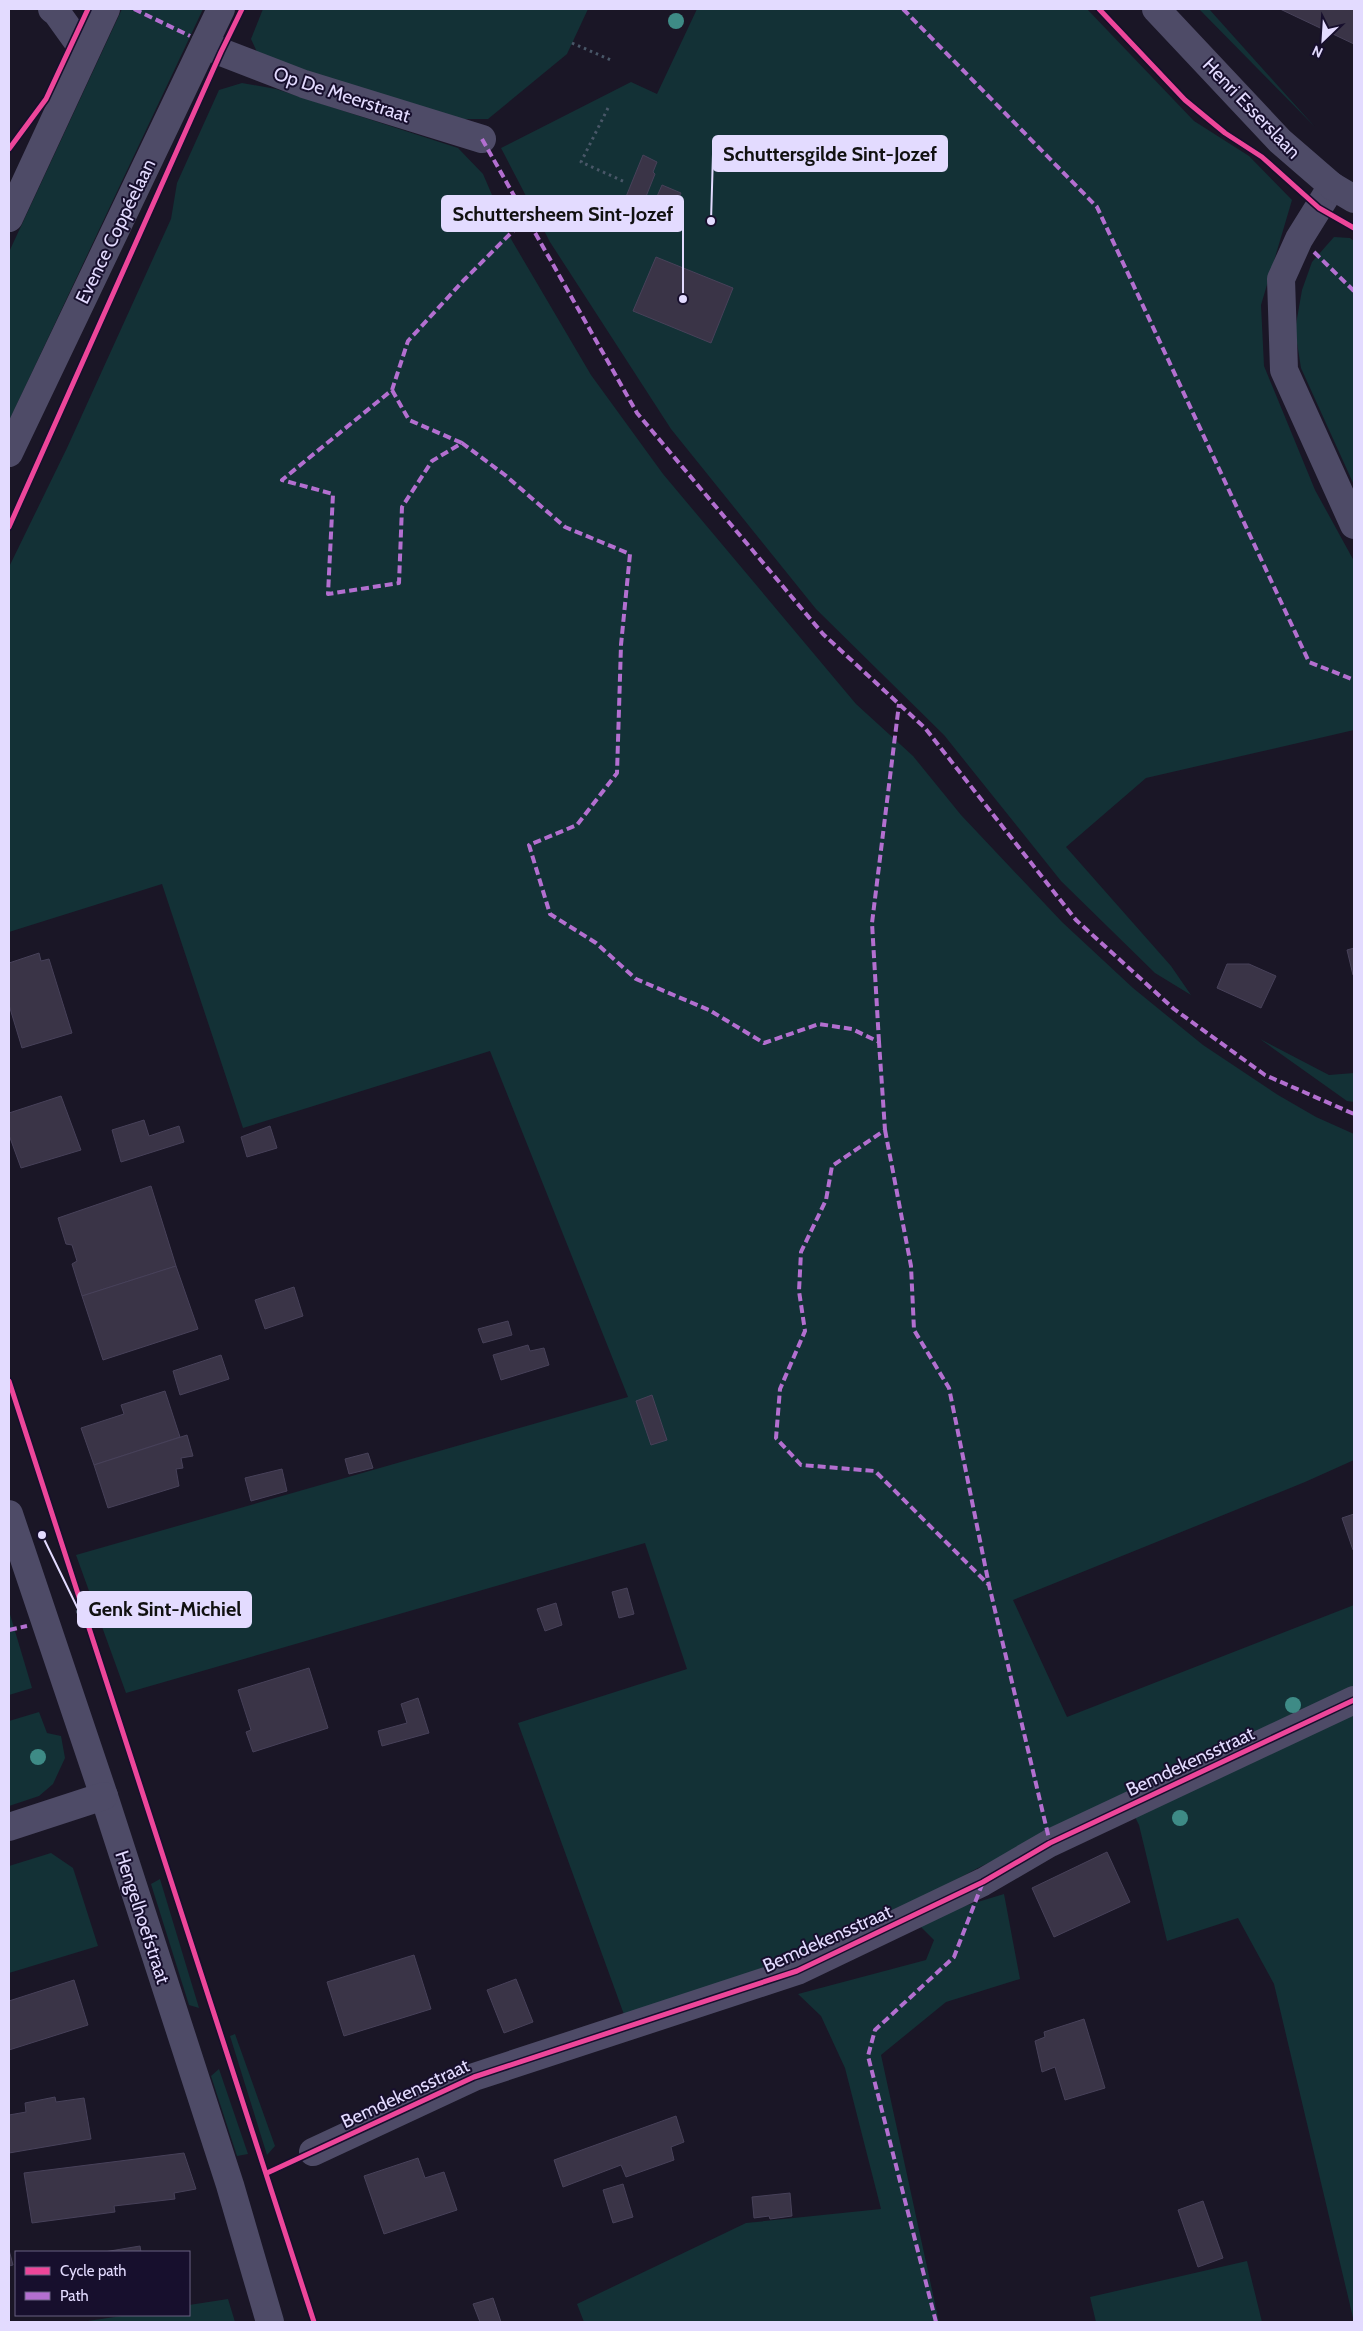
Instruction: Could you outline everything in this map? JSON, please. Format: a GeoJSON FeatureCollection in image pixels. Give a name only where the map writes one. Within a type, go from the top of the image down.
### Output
{"type":"FeatureCollection","features":[{"type":"Feature","properties":{"kind":"street"},"geometry":{"type":"LineString","coordinates":[[52,9],[57,12],[85,52]]}},
{"type":"Feature","properties":{"kind":"street"},"geometry":{"type":"LineString","coordinates":[[9,218],[106,9]]}},
{"type":"Feature","properties":{"kind":"street","name":"Evence Coppéelaan"},"geometry":{"type":"LineString","coordinates":[[9,453],[221,9]]}},
{"type":"Feature","properties":{"kind":"street","name":"Henri Esserslaan"},"geometry":{"type":"LineString","coordinates":[[1156,9],[1280,141],[1343,192]]}},
{"type":"Feature","properties":{"kind":"street","name":"Op De Meerstraat"},"geometry":{"type":"LineString","coordinates":[[205,42],[221,52],[304,84],[482,139]]}},
{"type":"Feature","properties":{"kind":"street"},"geometry":{"type":"LineString","coordinates":[[1343,192],[1299,239],[1281,279],[1284,370],[1354,525]]}},
{"type":"Feature","properties":{"kind":"street","name":"Hengelhoefstraat"},"geometry":{"type":"LineString","coordinates":[[9,1514],[104,1796],[230,2185],[270,2322]]}},
{"type":"Feature","properties":{"kind":"street","name":"Bemdekensstraat"},"geometry":{"type":"LineString","coordinates":[[313,2152],[474,2077],[797,1971],[983,1882],[1050,1843],[1354,1700]]}},
{"type":"Feature","properties":{"kind":"street"},"geometry":{"type":"LineString","coordinates":[[9,1827],[104,1796]]}},
{"type":"Feature","properties":{"kind":"path"},"geometry":{"type":"LineString","coordinates":[[572,43],[613,61]]}},
{"type":"Feature","properties":{"kind":"path"},"geometry":{"type":"LineString","coordinates":[[608,108],[581,162],[625,182]]}},
{"type":"Feature","properties":{"kind":"path"},"geometry":{"type":"LineString","coordinates":[[82,1600],[88,1619]]}},
{"type":"Feature","properties":{"kind":"green space"},"geometry":{"type":"Polygon","coordinates":[[[122,9],[203,9],[9,421],[9,252],[122,9]]]}},
{"type":"Feature","properties":{"kind":"green space"},"geometry":{"type":"Polygon","coordinates":[[[263,9],[588,9],[567,54],[488,119],[449,119],[274,60],[257,52],[251,39],[263,9]]]}},
{"type":"Feature","properties":{"kind":"green space"},"geometry":{"type":"Polygon","coordinates":[[[697,9],[1087,9],[1194,121],[1249,156],[1292,200],[1261,305],[1264,366],[1315,490],[1354,561],[1354,730],[1146,778],[1066,847],[1171,966],[1191,995],[1155,973],[1061,881],[944,735],[816,609],[671,429],[550,242],[501,148],[631,82],[657,94],[697,9]]]}},
{"type":"Feature","properties":{"kind":"green space"},"geometry":{"type":"Polygon","coordinates":[[[1199,9],[1209,9],[1315,127],[1199,9]]]}},
{"type":"Feature","properties":{"kind":"green space"},"geometry":{"type":"Polygon","coordinates":[[[242,83],[276,89],[458,148],[483,174],[511,239],[591,375],[663,474],[856,704],[913,756],[961,815],[1062,922],[1133,988],[1203,1045],[1278,1095],[1316,1117],[1354,1134],[1354,1460],[1305,1482],[1013,1600],[1067,1717],[1354,1605],[1354,1695],[1059,1828],[976,1869],[805,1960],[626,2020],[518,1723],[687,1669],[645,1543],[126,1693],[76,1555],[628,1397],[490,1051],[243,1128],[162,884],[9,932],[9,567],[67,448],[171,219],[177,183],[219,90],[242,83]]]}},
{"type":"Feature","properties":{"kind":"green space"},"geometry":{"type":"Polygon","coordinates":[[[1334,237],[1350,238],[1354,241],[1354,485],[1301,368],[1295,330],[1302,290],[1312,262],[1334,237]]]}},
{"type":"Feature","properties":{"kind":"green space"},"geometry":{"type":"Polygon","coordinates":[[[1260,1039],[1329,1075],[1354,1073],[1354,1102],[1347,1101],[1260,1039]]]}},
{"type":"Feature","properties":{"kind":"green space"},"geometry":{"type":"Polygon","coordinates":[[[9,1611],[32,1688],[9,1695],[9,1611]]]}},
{"type":"Feature","properties":{"kind":"green space"},"geometry":{"type":"Polygon","coordinates":[[[1354,1711],[1354,2322],[1274,1984],[1238,1918],[1167,1941],[1139,1825],[1132,1811],[1354,1711]]]}},
{"type":"Feature","properties":{"kind":"green space"},"geometry":{"type":"Polygon","coordinates":[[[39,1712],[47,1733],[61,1736],[65,1758],[53,1784],[39,1796],[9,1806],[9,1721],[39,1712]]]}},
{"type":"Feature","properties":{"kind":"green space"},"geometry":{"type":"Polygon","coordinates":[[[51,1853],[73,1868],[98,1946],[9,1973],[9,1866],[51,1853]]]}},
{"type":"Feature","properties":{"kind":"green space"},"geometry":{"type":"Polygon","coordinates":[[[160,1879],[199,2008],[189,2005],[151,1884],[160,1879]]]}},
{"type":"Feature","properties":{"kind":"green space"},"geometry":{"type":"Polygon","coordinates":[[[1004,1894],[1020,1979],[946,2002],[881,2055],[939,2322],[584,2322],[577,2304],[746,2223],[881,2209],[845,2068],[821,2016],[798,1994],[926,1960],[934,1940],[915,1921],[1004,1894]]]}},
{"type":"Feature","properties":{"kind":"green space"},"geometry":{"type":"Polygon","coordinates":[[[235,2034],[275,2146],[267,2155],[230,2036],[235,2034]]]}},
{"type":"Feature","properties":{"kind":"green space"},"geometry":{"type":"Polygon","coordinates":[[[219,2069],[248,2154],[237,2156],[211,2076],[219,2069]]]}},
{"type":"Feature","properties":{"kind":"green space"},"geometry":{"type":"Polygon","coordinates":[[[1247,2261],[1262,2322],[1096,2322],[1090,2297],[1247,2261]]]}},
{"type":"Feature","properties":{"kind":"green space"},"geometry":{"type":"Polygon","coordinates":[[[228,2299],[235,2322],[81,2322],[121,2316],[190,2316],[190,2305],[228,2299]]]}},
{"type":"Feature","properties":{"kind":"building"},"geometry":{"type":"Polygon","coordinates":[[[1280,9],[1354,9],[1354,44],[1280,9]]]}},
{"type":"Feature","properties":{"kind":"building"},"geometry":{"type":"Polygon","coordinates":[[[643,155],[657,162],[653,172],[655,174],[643,204],[640,203],[635,215],[621,209],[643,155]]]}},
{"type":"Feature","properties":{"kind":"building"},"geometry":{"type":"Polygon","coordinates":[[[662,185],[681,193],[679,197],[683,199],[677,211],[655,201],[662,185]]]}},
{"type":"Feature","properties":{"kind":"building"},"geometry":{"type":"Polygon","coordinates":[[[656,257],[733,288],[711,343],[633,311],[656,257]]]}},
{"type":"Feature","properties":{"kind":"building"},"geometry":{"type":"Polygon","coordinates":[[[1354,948],[1354,975],[1353,975],[1347,950],[1354,948]]]}},
{"type":"Feature","properties":{"kind":"building"},"geometry":{"type":"Polygon","coordinates":[[[39,953],[41,961],[49,959],[72,1033],[22,1048],[9,1005],[9,963],[39,953]]]}},
{"type":"Feature","properties":{"kind":"building"},"geometry":{"type":"Polygon","coordinates":[[[1227,964],[1249,964],[1276,976],[1261,1008],[1217,988],[1227,964]]]}},
{"type":"Feature","properties":{"kind":"building"},"geometry":{"type":"Polygon","coordinates":[[[61,1096],[81,1150],[21,1168],[9,1135],[9,1113],[61,1096]]]}},
{"type":"Feature","properties":{"kind":"building"},"geometry":{"type":"Polygon","coordinates":[[[144,1120],[149,1136],[179,1126],[184,1142],[121,1162],[112,1130],[144,1120]]]}},
{"type":"Feature","properties":{"kind":"building"},"geometry":{"type":"Polygon","coordinates":[[[270,1126],[277,1148],[247,1157],[241,1137],[270,1126]]]}},
{"type":"Feature","properties":{"kind":"building"},"geometry":{"type":"Polygon","coordinates":[[[151,1186],[176,1266],[82,1296],[72,1264],[77,1261],[72,1245],[66,1244],[58,1218],[151,1186]]]}},
{"type":"Feature","properties":{"kind":"building"},"geometry":{"type":"Polygon","coordinates":[[[176,1266],[198,1329],[103,1360],[82,1296],[176,1266]]]}},
{"type":"Feature","properties":{"kind":"building"},"geometry":{"type":"Polygon","coordinates":[[[294,1287],[303,1316],[265,1329],[255,1300],[294,1287]]]}},
{"type":"Feature","properties":{"kind":"building"},"geometry":{"type":"Polygon","coordinates":[[[508,1321],[512,1335],[483,1343],[478,1329],[508,1321]]]}},
{"type":"Feature","properties":{"kind":"building"},"geometry":{"type":"Polygon","coordinates":[[[528,1345],[530,1351],[544,1348],[549,1365],[501,1380],[493,1355],[528,1345]]]}},
{"type":"Feature","properties":{"kind":"building"},"geometry":{"type":"Polygon","coordinates":[[[221,1355],[229,1379],[180,1395],[173,1371],[221,1355]]]}},
{"type":"Feature","properties":{"kind":"building"},"geometry":{"type":"Polygon","coordinates":[[[165,1391],[180,1437],[94,1465],[81,1428],[124,1414],[121,1405],[165,1391]]]}},
{"type":"Feature","properties":{"kind":"building"},"geometry":{"type":"Polygon","coordinates":[[[652,1395],[667,1440],[651,1445],[636,1401],[652,1395]]]}},
{"type":"Feature","properties":{"kind":"building"},"geometry":{"type":"Polygon","coordinates":[[[187,1435],[193,1456],[181,1458],[183,1468],[176,1469],[179,1486],[108,1508],[94,1465],[187,1435]]]}},
{"type":"Feature","properties":{"kind":"building"},"geometry":{"type":"Polygon","coordinates":[[[368,1453],[373,1468],[349,1474],[345,1459],[368,1453]]]}},
{"type":"Feature","properties":{"kind":"building"},"geometry":{"type":"Polygon","coordinates":[[[282,1469],[287,1491],[251,1501],[245,1478],[282,1469]]]}},
{"type":"Feature","properties":{"kind":"building"},"geometry":{"type":"Polygon","coordinates":[[[1354,1514],[1354,1550],[1353,1550],[1342,1518],[1354,1514]]]}},
{"type":"Feature","properties":{"kind":"building"},"geometry":{"type":"Polygon","coordinates":[[[627,1588],[634,1614],[619,1618],[612,1592],[627,1588]]]}},
{"type":"Feature","properties":{"kind":"building"},"geometry":{"type":"Polygon","coordinates":[[[556,1603],[562,1625],[545,1631],[537,1609],[556,1603]]]}},
{"type":"Feature","properties":{"kind":"building"},"geometry":{"type":"Polygon","coordinates":[[[309,1668],[328,1728],[253,1752],[246,1732],[251,1730],[238,1690],[309,1668]]]}},
{"type":"Feature","properties":{"kind":"building"},"geometry":{"type":"Polygon","coordinates":[[[418,1698],[429,1733],[382,1746],[378,1731],[407,1723],[401,1704],[418,1698]]]}},
{"type":"Feature","properties":{"kind":"building"},"geometry":{"type":"Polygon","coordinates":[[[1107,1852],[1130,1902],[1054,1937],[1032,1888],[1107,1852]]]}},
{"type":"Feature","properties":{"kind":"building"},"geometry":{"type":"Polygon","coordinates":[[[414,1955],[431,2009],[344,2036],[327,1982],[414,1955]]]}},
{"type":"Feature","properties":{"kind":"building"},"geometry":{"type":"Polygon","coordinates":[[[516,1979],[533,2022],[504,2033],[487,1990],[516,1979]]]}},
{"type":"Feature","properties":{"kind":"building"},"geometry":{"type":"Polygon","coordinates":[[[74,1980],[88,2025],[9,2050],[9,2001],[74,1980]]]}},
{"type":"Feature","properties":{"kind":"building"},"geometry":{"type":"Polygon","coordinates":[[[1084,2019],[1105,2088],[1065,2100],[1055,2067],[1042,2072],[1035,2041],[1045,2037],[1044,2032],[1084,2019]]]}},
{"type":"Feature","properties":{"kind":"building"},"geometry":{"type":"Polygon","coordinates":[[[55,2097],[56,2102],[84,2098],[91,2139],[9,2153],[9,2115],[26,2112],[25,2103],[55,2097]]]}},
{"type":"Feature","properties":{"kind":"building"},"geometry":{"type":"Polygon","coordinates":[[[676,2116],[684,2142],[671,2147],[674,2160],[626,2177],[621,2165],[563,2187],[554,2160],[676,2116]]]}},
{"type":"Feature","properties":{"kind":"building"},"geometry":{"type":"Polygon","coordinates":[[[184,2153],[196,2189],[174,2193],[175,2199],[114,2206],[115,2212],[32,2223],[24,2173],[184,2153]]]}},
{"type":"Feature","properties":{"kind":"building"},"geometry":{"type":"Polygon","coordinates":[[[418,2158],[425,2178],[444,2172],[457,2210],[384,2234],[364,2176],[418,2158]]]}},
{"type":"Feature","properties":{"kind":"building"},"geometry":{"type":"Polygon","coordinates":[[[623,2184],[633,2217],[613,2223],[603,2190],[623,2184]]]}},
{"type":"Feature","properties":{"kind":"building"},"geometry":{"type":"Polygon","coordinates":[[[790,2193],[792,2216],[770,2219],[769,2216],[754,2218],[752,2197],[790,2193]]]}},
{"type":"Feature","properties":{"kind":"building"},"geometry":{"type":"Polygon","coordinates":[[[1203,2201],[1223,2258],[1198,2267],[1178,2210],[1203,2201]]]}},
{"type":"Feature","properties":{"kind":"building"},"geometry":{"type":"Polygon","coordinates":[[[140,2246],[141,2251],[110,2251],[140,2246]]]}},
{"type":"Feature","properties":{"kind":"building"},"geometry":{"type":"Polygon","coordinates":[[[9,2250],[13,2265],[9,2266],[9,2250]]]}},
{"type":"Feature","properties":{"kind":"building"},"geometry":{"type":"Polygon","coordinates":[[[493,2298],[501,2322],[480,2322],[473,2304],[493,2298]]]}},
{"type":"Feature","properties":{"kind":"marked path"},"geometry":{"type":"LineString","coordinates":[[134,9],[190,36]]}},
{"type":"Feature","properties":{"kind":"marked path"},"geometry":{"type":"LineString","coordinates":[[903,9],[1097,207],[1309,662],[1354,680]]}},
{"type":"Feature","properties":{"kind":"marked path"},"geometry":{"type":"LineString","coordinates":[[482,139],[637,413],[823,634],[925,728],[1076,920],[1174,1009],[1265,1075],[1354,1114]]}},
{"type":"Feature","properties":{"kind":"marked path"},"geometry":{"type":"LineString","coordinates":[[527,217],[463,281],[408,341],[392,390],[282,480],[333,494],[328,594],[399,583],[402,507],[432,461],[462,443],[505,475],[565,527],[630,554],[621,645],[617,773],[577,825],[529,845],[550,914],[596,943],[636,979],[709,1010],[764,1043],[819,1024],[852,1029],[879,1042],[885,1130],[832,1166],[826,1200],[801,1252],[799,1291],[805,1331],[780,1389],[776,1438],[801,1465],[875,1471],[989,1585],[1050,1843]]}},
{"type":"Feature","properties":{"kind":"marked path"},"geometry":{"type":"LineString","coordinates":[[1314,252],[1354,291]]}},
{"type":"Feature","properties":{"kind":"marked path"},"geometry":{"type":"LineString","coordinates":[[392,390],[409,420],[462,443]]}},
{"type":"Feature","properties":{"kind":"marked path"},"geometry":{"type":"LineString","coordinates":[[879,1042],[872,923],[899,704]]}},
{"type":"Feature","properties":{"kind":"marked path"},"geometry":{"type":"LineString","coordinates":[[885,1130],[911,1266],[914,1330],[949,1388],[989,1585]]}},
{"type":"Feature","properties":{"kind":"marked path"},"geometry":{"type":"LineString","coordinates":[[9,1630],[27,1626]]}},
{"type":"Feature","properties":{"kind":"marked path"},"geometry":{"type":"LineString","coordinates":[[936,2322],[868,2056],[875,2030],[954,1957],[983,1882]]}},
{"type":"Feature","properties":{"kind":"cycle path"},"geometry":{"type":"LineString","coordinates":[[9,149],[46,99],[88,9]]}},
{"type":"Feature","properties":{"kind":"cycle path"},"geometry":{"type":"LineString","coordinates":[[9,527],[221,52],[242,9]]}},
{"type":"Feature","properties":{"kind":"cycle path"},"geometry":{"type":"LineString","coordinates":[[1099,9],[1185,100],[1225,133],[1262,157],[1319,208],[1354,228]]}},
{"type":"Feature","properties":{"kind":"cycle path"},"geometry":{"type":"LineString","coordinates":[[9,1381],[314,2322]]}},
{"type":"Feature","properties":{"kind":"cycle path"},"geometry":{"type":"LineString","coordinates":[[267,2173],[474,2077],[797,1971],[983,1882],[1050,1843],[1354,1700]]}},
{"type":"Feature","properties":{"kind":"place","name":"Schuttersgilde Sint-Jozef"},"geometry":{"type":"Point","coordinates":[711,221]}},
{"type":"Feature","properties":{"kind":"place","name":"Schuttersheem Sint-Jozef"},"geometry":{"type":"Point","coordinates":[683,299]}},
{"type":"Feature","properties":{"kind":"place","name":"Genk Sint-Michiel"},"geometry":{"type":"Point","coordinates":[42,1535]}}]}
